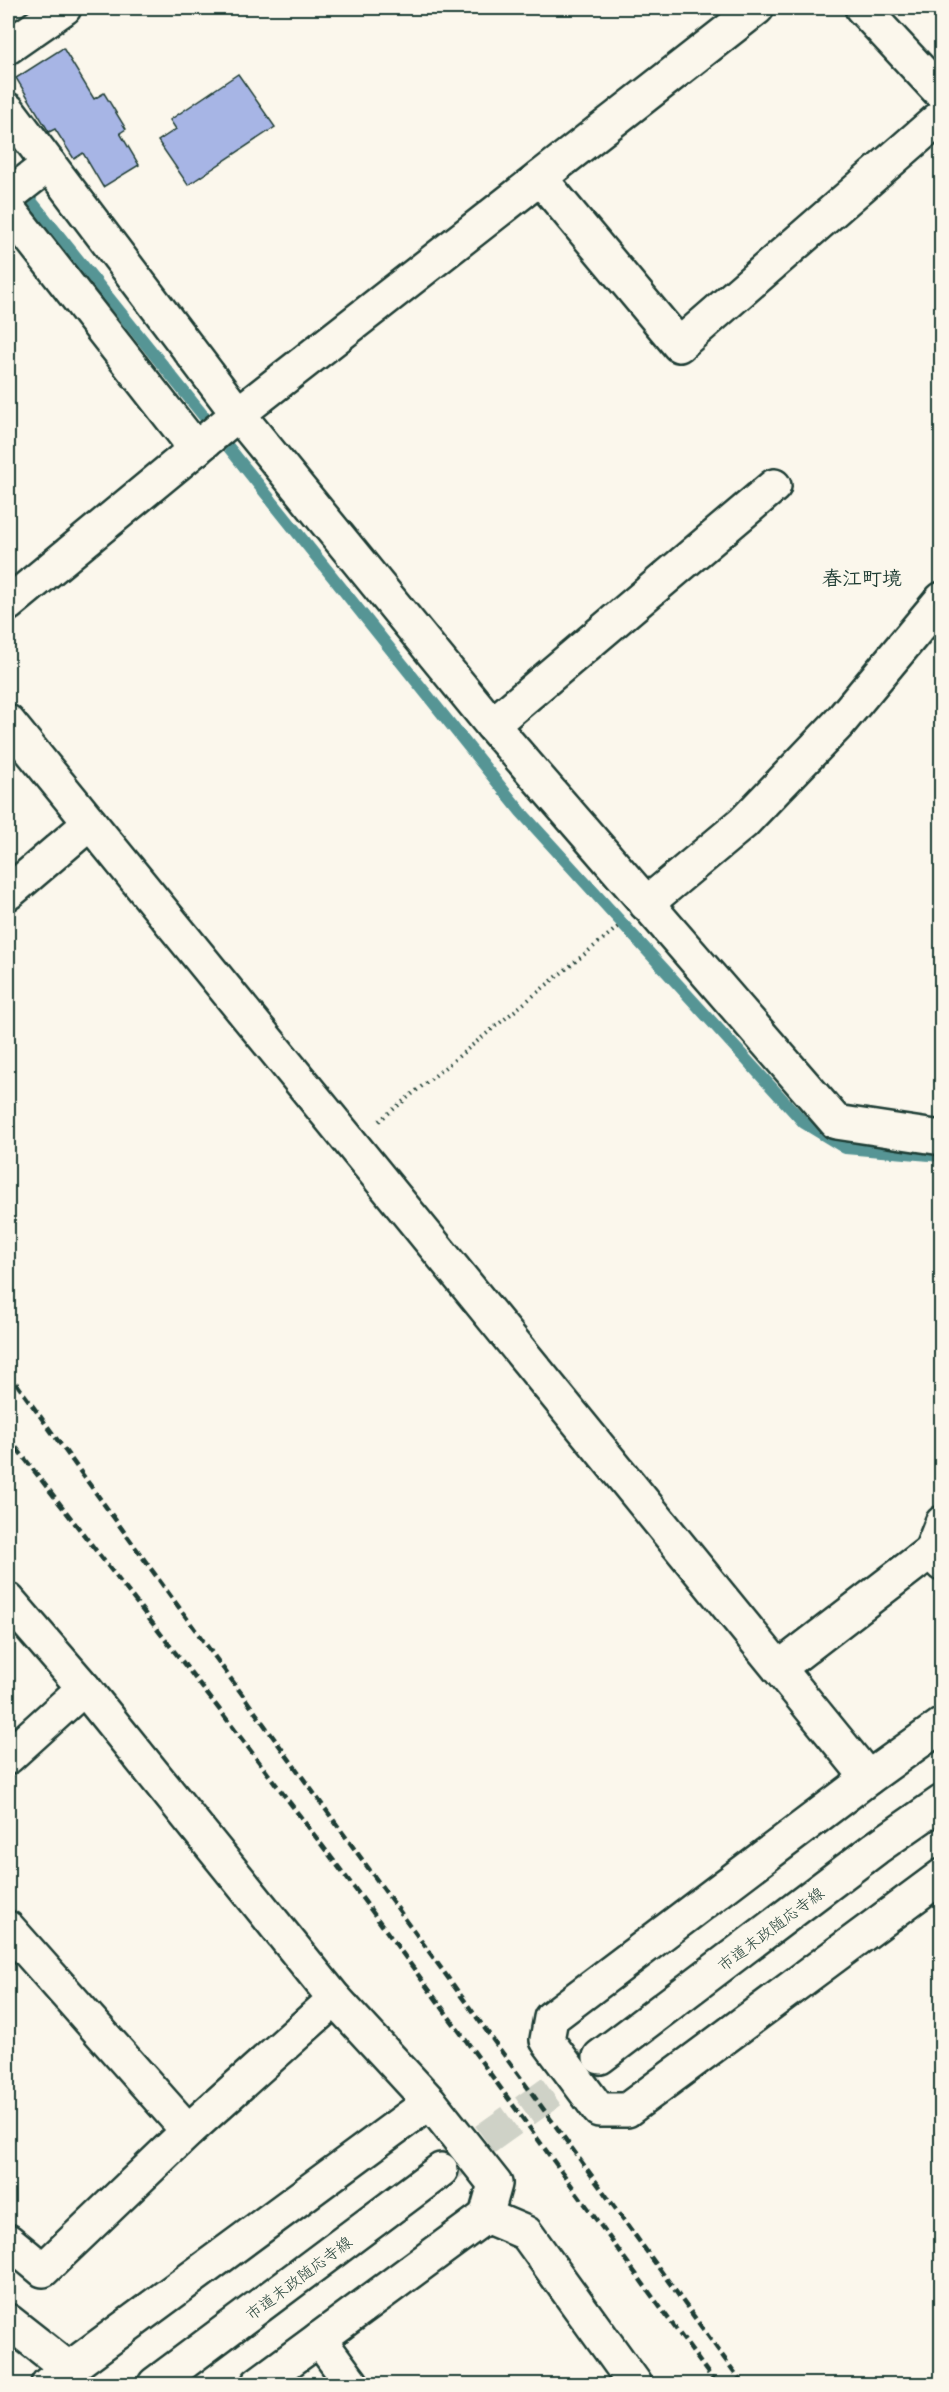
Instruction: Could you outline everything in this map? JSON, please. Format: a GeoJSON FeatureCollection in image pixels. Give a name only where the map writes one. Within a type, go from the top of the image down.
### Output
{"type":"FeatureCollection","features":[{"type":"Feature","properties":{"kind":"street"},"geometry":{"type":"LineString","coordinates":[[8,47],[64,8]]}},
{"type":"Feature","properties":{"kind":"street"},"geometry":{"type":"LineString","coordinates":[[8,604],[195,448],[757,8]]}},
{"type":"Feature","properties":{"kind":"street"},"geometry":{"type":"LineString","coordinates":[[862,8],[942,94]]}},
{"type":"Feature","properties":{"kind":"street"},"geometry":{"type":"LineString","coordinates":[[8,110],[238,414],[492,724],[836,1122],[942,1138]]}},
{"type":"Feature","properties":{"kind":"street"},"geometry":{"type":"LineString","coordinates":[[540,178],[679,345],[942,116]]}},
{"type":"Feature","properties":{"kind":"street"},"geometry":{"type":"LineString","coordinates":[[8,196],[49,164]]}},
{"type":"Feature","properties":{"kind":"street"},"geometry":{"type":"LineString","coordinates":[[8,209],[195,448]]}},
{"type":"Feature","properties":{"kind":"street"},"geometry":{"type":"LineString","coordinates":[[492,724],[774,486]]}},
{"type":"Feature","properties":{"kind":"street"},"geometry":{"type":"LineString","coordinates":[[646,904],[743,823],[839,723],[942,599]]}},
{"type":"Feature","properties":{"kind":"street"},"geometry":{"type":"LineString","coordinates":[[8,722],[868,1778]]}},
{"type":"Feature","properties":{"kind":"street"},"geometry":{"type":"LineString","coordinates":[[8,892],[90,823]]}},
{"type":"Feature","properties":{"kind":"street"},"geometry":{"type":"LineString","coordinates":[[779,1668],[938,1546]]}},
{"type":"Feature","properties":{"kind":"street"},"geometry":{"type":"LineString","coordinates":[[8,1600],[84,1688],[335,1999],[430,2102],[495,2184],[486,2217],[258,2385]]}},
{"type":"Feature","properties":{"kind":"street"},"geometry":{"type":"LineString","coordinates":[[8,1757],[84,1688]]}},
{"type":"Feature","properties":{"kind":"street"},"geometry":{"type":"LineString","coordinates":[[942,1725],[868,1778],[551,2018],[548,2040],[599,2110],[627,2110],[942,1876]]}},
{"type":"Feature","properties":{"kind":"street","name":"市道末政随応寺線"},"geometry":{"type":"LineString","coordinates":[[600,2057],[876,1848],[942,1802]]}},
{"type":"Feature","properties":{"kind":"street"},"geometry":{"type":"LineString","coordinates":[[8,1928],[188,2131]]}},
{"type":"Feature","properties":{"kind":"street"},"geometry":{"type":"LineString","coordinates":[[8,2241],[42,2270],[188,2131],[335,1999]]}},
{"type":"Feature","properties":{"kind":"street"},"geometry":{"type":"LineString","coordinates":[[8,2321],[59,2377],[430,2102]]}},
{"type":"Feature","properties":{"kind":"street","name":"市道末政随応寺線"},"geometry":{"type":"LineString","coordinates":[[155,2385],[441,2170]]}},
{"type":"Feature","properties":{"kind":"street"},"geometry":{"type":"LineString","coordinates":[[486,2217],[526,2234],[635,2385]]}},
{"type":"Feature","properties":{"kind":"street"},"geometry":{"type":"LineString","coordinates":[[319,2339],[352,2385]]}},
{"type":"Feature","properties":{"kind":"path"},"geometry":{"type":"LineString","coordinates":[[351,1143],[646,904]]}},
{"type":"Feature","properties":{"kind":"building"},"geometry":{"type":"Polygon","coordinates":[[[63,48],[94,99],[104,93],[126,129],[120,133],[139,165],[103,187],[83,153],[74,159],[55,129],[49,132],[16,78],[63,48]]]}},
{"type":"Feature","properties":{"kind":"building"},"geometry":{"type":"Polygon","coordinates":[[[238,74],[275,127],[188,185],[158,141],[176,129],[170,120],[238,74]]]}},
{"type":"Feature","properties":{"kind":"waterway"},"geometry":{"type":"LineString","coordinates":[[8,172],[521,812],[804,1123],[845,1148],[942,1156]]}},
{"type":"Feature","properties":{"kind":"tunnel"},"geometry":{"type":"LineString","coordinates":[[445,2168],[596,2060]]}},
{"type":"Feature","properties":{"kind":"railway"},"geometry":{"type":"LineString","coordinates":[[8,1372],[743,2384]]}},
{"type":"Feature","properties":{"kind":"railway"},"geometry":{"type":"LineString","coordinates":[[8,1437],[371,1910],[716,2384]]}},
{"type":"Feature","properties":{"kind":"district","name":"春江町境"},"geometry":{"type":"Point","coordinates":[862,577]}}]}
